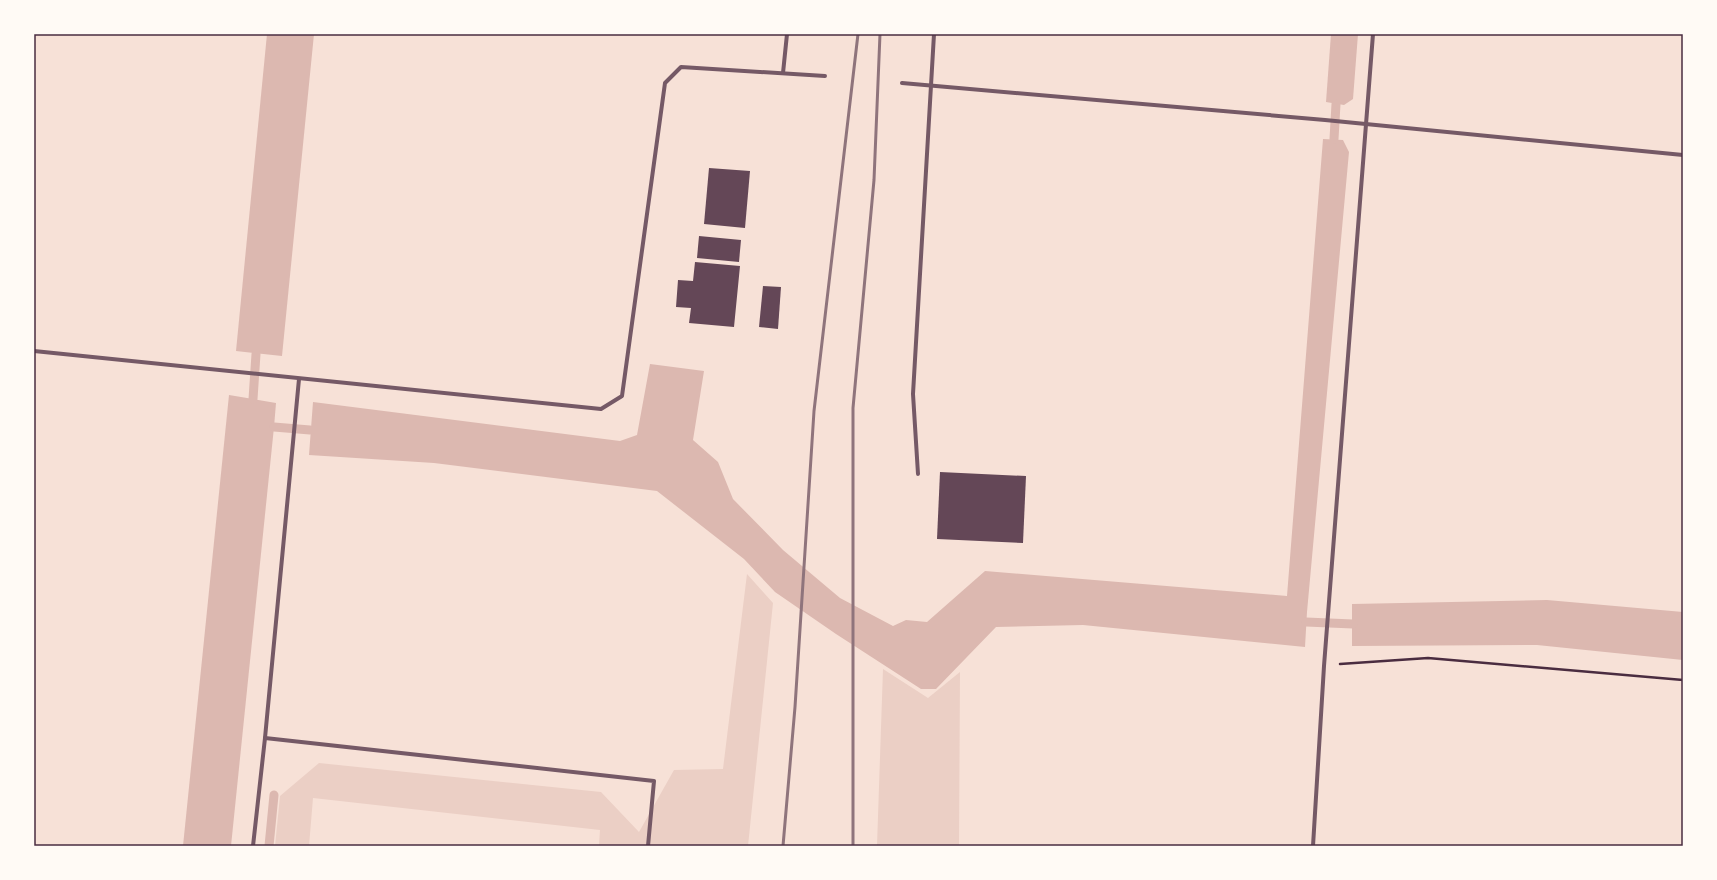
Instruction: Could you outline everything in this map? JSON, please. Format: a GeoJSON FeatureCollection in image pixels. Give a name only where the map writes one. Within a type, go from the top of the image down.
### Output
{"type":"FeatureCollection","features":[{"type":"Feature","properties":{"kind":"street"},"geometry":{"type":"LineString","coordinates":[[783,73],[787,34]]}},
{"type":"Feature","properties":{"kind":"street"},"geometry":{"type":"LineString","coordinates":[[918,474],[913,394],[934,34]]}},
{"type":"Feature","properties":{"kind":"street"},"geometry":{"type":"LineString","coordinates":[[1313,846],[1328,610],[1373,34]]}},
{"type":"Feature","properties":{"kind":"street"},"geometry":{"type":"LineString","coordinates":[[34,351],[601,409],[622,396],[665,84],[681,67],[825,76]]}},
{"type":"Feature","properties":{"kind":"street"},"geometry":{"type":"LineString","coordinates":[[902,83],[1325,120],[1683,155]]}},
{"type":"Feature","properties":{"kind":"street"},"geometry":{"type":"LineString","coordinates":[[253,846],[265,738],[299,379]]}},
{"type":"Feature","properties":{"kind":"street"},"geometry":{"type":"LineString","coordinates":[[265,738],[654,781],[648,846]]}},
{"type":"Feature","properties":{"kind":"path"},"geometry":{"type":"LineString","coordinates":[[1324,666],[1428,658],[1683,680]]}},
{"type":"Feature","properties":{"kind":"shaded area"},"geometry":{"type":"Polygon","coordinates":[[[267,34],[314,34],[282,356],[236,351],[267,34]]]}},
{"type":"Feature","properties":{"kind":"shaded area"},"geometry":{"type":"Polygon","coordinates":[[[1331,34],[1358,34],[1353,99],[1344,105],[1326,102],[1331,34]]]}},
{"type":"Feature","properties":{"kind":"shaded area"},"geometry":{"type":"Polygon","coordinates":[[[1323,139],[1343,140],[1349,152],[1305,647],[1083,625],[996,627],[936,689],[921,689],[836,634],[775,592],[744,559],[657,491],[434,463],[309,455],[313,402],[620,441],[637,435],[650,364],[704,371],[693,440],[718,462],[733,499],[783,550],[840,598],[893,626],[906,620],[927,622],[985,571],[1287,596],[1323,139]]]}},
{"type":"Feature","properties":{"kind":"shaded area"},"geometry":{"type":"Polygon","coordinates":[[[229,395],[276,403],[274,427],[231,846],[183,846],[229,395]]]}},
{"type":"Feature","properties":{"kind":"shaded area"},"geometry":{"type":"Polygon","coordinates":[[[747,574],[773,603],[748,846],[599,846],[600,830],[313,798],[309,846],[275,846],[280,796],[319,763],[601,792],[639,832],[674,770],[723,769],[747,574]]]}},
{"type":"Feature","properties":{"kind":"shaded area"},"geometry":{"type":"Polygon","coordinates":[[[1547,600],[1683,612],[1683,660],[1537,645],[1352,646],[1352,604],[1547,600]]]}},
{"type":"Feature","properties":{"kind":"shaded area"},"geometry":{"type":"Polygon","coordinates":[[[883,669],[928,698],[960,672],[959,846],[877,846],[883,669]]]}},
{"type":"Feature","properties":{"kind":"building"},"geometry":{"type":"Polygon","coordinates":[[[709,168],[750,171],[745,228],[704,224],[709,168]]]}},
{"type":"Feature","properties":{"kind":"building"},"geometry":{"type":"Polygon","coordinates":[[[699,236],[741,240],[739,262],[697,258],[699,236]]]}},
{"type":"Feature","properties":{"kind":"building"},"geometry":{"type":"Polygon","coordinates":[[[695,262],[740,266],[734,327],[689,323],[691,308],[676,307],[678,280],[693,281],[695,262]]]}},
{"type":"Feature","properties":{"kind":"building"},"geometry":{"type":"Polygon","coordinates":[[[763,286],[781,287],[778,329],[759,327],[763,286]]]}},
{"type":"Feature","properties":{"kind":"building"},"geometry":{"type":"Polygon","coordinates":[[[940,472],[1026,476],[1023,543],[937,539],[940,472]]]}},
{"type":"Feature","properties":{"kind":"waterway"},"geometry":{"type":"LineString","coordinates":[[1334,139],[1336,104]]}},
{"type":"Feature","properties":{"kind":"waterway"},"geometry":{"type":"LineString","coordinates":[[253,399],[256,354]]}},
{"type":"Feature","properties":{"kind":"waterway"},"geometry":{"type":"LineString","coordinates":[[274,427],[310,430]]}},
{"type":"Feature","properties":{"kind":"waterway"},"geometry":{"type":"LineString","coordinates":[[1306,622],[1353,624]]}},
{"type":"Feature","properties":{"kind":"waterway"},"geometry":{"type":"LineString","coordinates":[[269,846],[274,795]]}},
{"type":"Feature","properties":{"kind":"railway"},"geometry":{"type":"LineString","coordinates":[[783,846],[795,707],[814,411],[858,34]]}},
{"type":"Feature","properties":{"kind":"railway"},"geometry":{"type":"LineString","coordinates":[[853,846],[853,408],[874,180],[880,34]]}}]}
